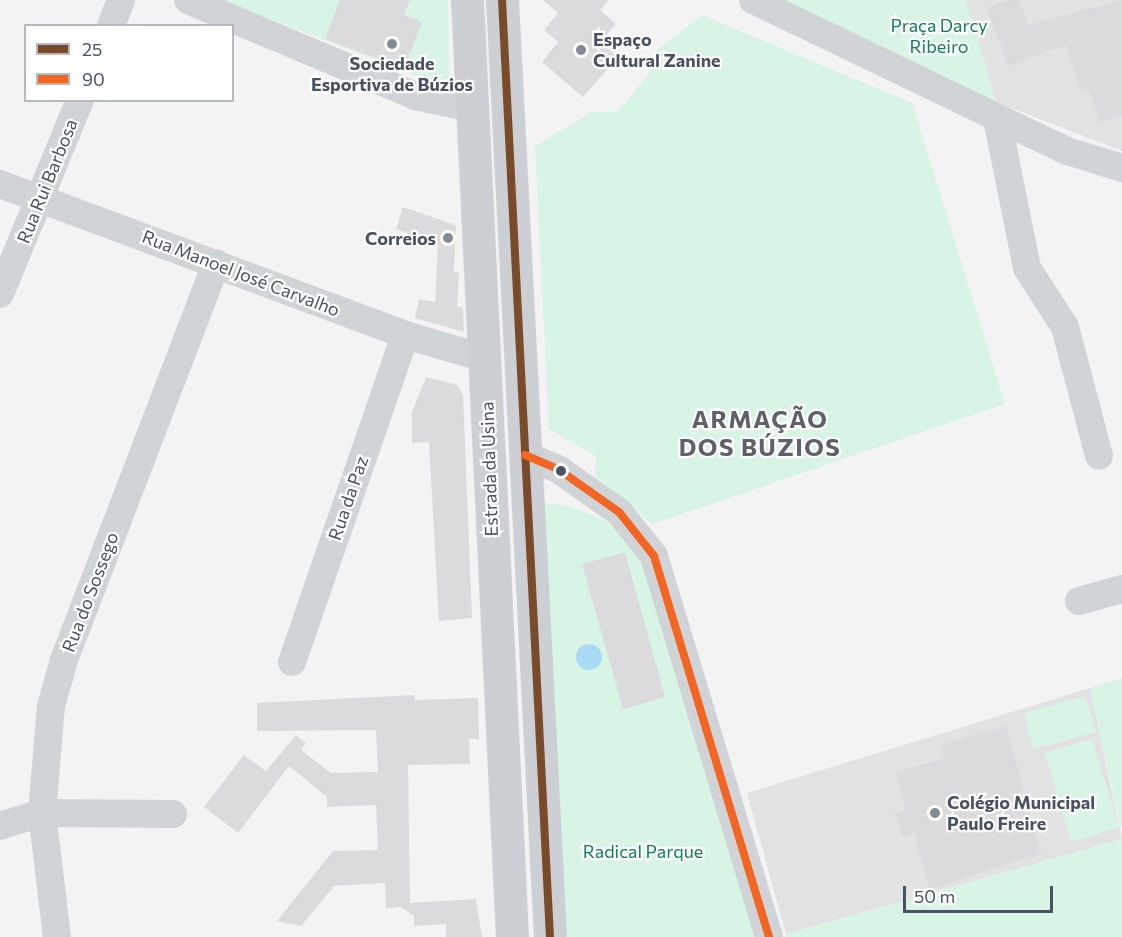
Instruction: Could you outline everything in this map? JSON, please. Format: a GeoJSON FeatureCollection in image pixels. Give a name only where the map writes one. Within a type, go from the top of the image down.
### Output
{"type":"FeatureCollection","features":[{"type":"Feature","properties":{"kind":"main road","name":"Estrada da Usina"},"geometry":{"type":"LineString","coordinates":[[467,0],[512,937]]}},
{"type":"Feature","properties":{"kind":"main road","name":"Estrada da Usina"},"geometry":{"type":"LineString","coordinates":[[502,0],[550,937]]}},
{"type":"Feature","properties":{"kind":"main road"},"geometry":{"type":"LineString","coordinates":[[475,160],[498,170],[508,152]]}},
{"type":"Feature","properties":{"kind":"main road"},"geometry":{"type":"LineString","coordinates":[[477,202],[492,182],[511,190]]}},
{"type":"Feature","properties":{"kind":"street"},"geometry":{"type":"LineString","coordinates":[[112,24],[121,0]]}},
{"type":"Feature","properties":{"kind":"street"},"geometry":{"type":"LineString","coordinates":[[188,0],[415,96],[471,108]]}},
{"type":"Feature","properties":{"kind":"street"},"geometry":{"type":"LineString","coordinates":[[753,0],[1067,151],[1122,168]]}},
{"type":"Feature","properties":{"kind":"street","name":"Rua Rui Barbosa"},"geometry":{"type":"LineString","coordinates":[[0,294],[80,102]]}},
{"type":"Feature","properties":{"kind":"street"},"geometry":{"type":"LineString","coordinates":[[997,119],[1027,268],[1065,327],[1099,456]]}},
{"type":"Feature","properties":{"kind":"street","name":"Rua Manoel José Carvalho"},"geometry":{"type":"LineString","coordinates":[[0,184],[405,335],[484,358]]}},
{"type":"Feature","properties":{"kind":"street","name":"Rua do Sossego"},"geometry":{"type":"LineString","coordinates":[[57,937],[42,813],[51,706],[64,660],[216,263]]}},
{"type":"Feature","properties":{"kind":"street","name":"Rua da Paz"},"geometry":{"type":"LineString","coordinates":[[292,662],[405,335]]}},
{"type":"Feature","properties":{"kind":"street"},"geometry":{"type":"LineString","coordinates":[[525,455],[558,469],[619,512],[654,556],[769,937]]}},
{"type":"Feature","properties":{"kind":"street"},"geometry":{"type":"LineString","coordinates":[[1079,601],[1122,589]]}},
{"type":"Feature","properties":{"kind":"street"},"geometry":{"type":"LineString","coordinates":[[0,826],[42,813],[174,814]]}},
{"type":"Feature","properties":{"kind":"shaded area"},"geometry":{"type":"Polygon","coordinates":[[[966,0],[1122,0],[1122,151],[996,102],[966,0]]]}},
{"type":"Feature","properties":{"kind":"shaded area","name":"Colégio Municipal Paulo Freire"},"geometry":{"type":"Polygon","coordinates":[[[1090,688],[1122,839],[786,934],[747,793],[1090,688]]]}},
{"type":"Feature","properties":{"kind":"green space","name":"Sociedade Esportiva de Búzios"},"geometry":{"type":"Polygon","coordinates":[[[221,0],[448,0],[449,88],[221,0]]]}},
{"type":"Feature","properties":{"kind":"green space","name":"Praça Darcy Ribeiro"},"geometry":{"type":"Polygon","coordinates":[[[771,0],[966,0],[996,102],[771,0]]]}},
{"type":"Feature","properties":{"kind":"green space"},"geometry":{"type":"Polygon","coordinates":[[[702,15],[912,103],[1005,404],[652,524],[595,476],[596,456],[549,429],[535,146],[592,112],[617,112],[646,78],[657,50],[702,15]]]}},
{"type":"Feature","properties":{"kind":"green space","name":"Radical Parque"},"geometry":{"type":"Polygon","coordinates":[[[538,502],[569,506],[606,521],[648,560],[757,937],[562,937],[538,502]]]}},
{"type":"Feature","properties":{"kind":"green space"},"geometry":{"type":"Polygon","coordinates":[[[1122,678],[1122,832],[1090,688],[1122,678]]]}},
{"type":"Feature","properties":{"kind":"green space"},"geometry":{"type":"Polygon","coordinates":[[[1086,696],[1096,732],[1033,749],[1024,713],[1086,696]]]}},
{"type":"Feature","properties":{"kind":"green space"},"geometry":{"type":"Polygon","coordinates":[[[1092,739],[1119,827],[1071,842],[1045,753],[1092,739]]]}},
{"type":"Feature","properties":{"kind":"green space"},"geometry":{"type":"Polygon","coordinates":[[[1122,839],[1122,937],[787,937],[786,934],[1122,839]]]}},
{"type":"Feature","properties":{"kind":"water"},"geometry":{"type":"Polygon","coordinates":[[[589,644],[598,648],[602,657],[598,666],[589,670],[580,666],[576,657],[580,648],[589,644]]]}},
{"type":"Feature","properties":{"kind":"building"},"geometry":{"type":"Polygon","coordinates":[[[340,0],[410,0],[404,15],[422,22],[404,69],[325,39],[340,0]]]}},
{"type":"Feature","properties":{"kind":"building","name":"Espaço Cultural Zanine"},"geometry":{"type":"Polygon","coordinates":[[[543,0],[609,0],[600,10],[616,24],[600,42],[618,57],[583,97],[542,62],[558,42],[544,30],[558,13],[543,0]]]}},
{"type":"Feature","properties":{"kind":"building"},"geometry":{"type":"Polygon","coordinates":[[[1010,0],[1019,0],[1028,25],[1122,0],[1122,115],[1100,122],[1089,89],[1081,92],[1066,45],[1008,66],[987,8],[1010,0]]]}},
{"type":"Feature","properties":{"kind":"building"},"geometry":{"type":"Polygon","coordinates":[[[403,207],[456,225],[454,272],[459,272],[457,306],[463,308],[464,332],[415,318],[419,299],[435,302],[438,244],[396,229],[403,207]]]}},
{"type":"Feature","properties":{"kind":"building"},"geometry":{"type":"Polygon","coordinates":[[[426,377],[457,385],[463,395],[472,618],[439,621],[429,442],[412,443],[412,412],[426,377]]]}},
{"type":"Feature","properties":{"kind":"building"},"geometry":{"type":"Polygon","coordinates":[[[625,552],[665,697],[623,709],[582,564],[625,552]]]}},
{"type":"Feature","properties":{"kind":"building"},"geometry":{"type":"Polygon","coordinates":[[[414,695],[415,700],[478,698],[479,739],[469,739],[470,764],[408,765],[410,903],[476,899],[482,937],[446,937],[446,924],[414,926],[414,916],[401,907],[386,908],[385,883],[334,886],[301,926],[277,921],[333,851],[378,850],[376,805],[327,807],[327,797],[289,766],[238,833],[204,807],[244,755],[266,771],[296,735],[306,743],[301,750],[331,773],[378,772],[376,730],[257,731],[257,703],[414,695]]]}},
{"type":"Feature","properties":{"kind":"building"},"geometry":{"type":"Polygon","coordinates":[[[1006,726],[1041,854],[930,889],[914,833],[902,837],[895,813],[906,810],[896,772],[945,758],[941,744],[1006,726]]]}},
{"type":"Feature","properties":{"kind":"transit line","name":"25"},"geometry":{"type":"LineString","coordinates":[[502,0],[550,937]]}},
{"type":"Feature","properties":{"kind":"transit line","name":"90"},"geometry":{"type":"LineString","coordinates":[[525,455],[558,469],[619,512],[654,556],[769,937]]}},
{"type":"Feature","properties":{"kind":"place","name":"Sociedade Esportiva de Búzios"},"geometry":{"type":"Point","coordinates":[392,44]}},
{"type":"Feature","properties":{"kind":"place","name":"Espaço Cultural Zanine"},"geometry":{"type":"Point","coordinates":[581,50]}},
{"type":"Feature","properties":{"kind":"place","name":"Correios"},"geometry":{"type":"Point","coordinates":[448,238]}},
{"type":"Feature","properties":{"kind":"place","name":"Colégio Municipal Paulo Freire"},"geometry":{"type":"Point","coordinates":[935,813]}},
{"type":"Feature","properties":{"kind":"district","name":"ARMAÇÃO DOS BÚZIOS"},"geometry":{"type":"Point","coordinates":[760,433]}}]}
